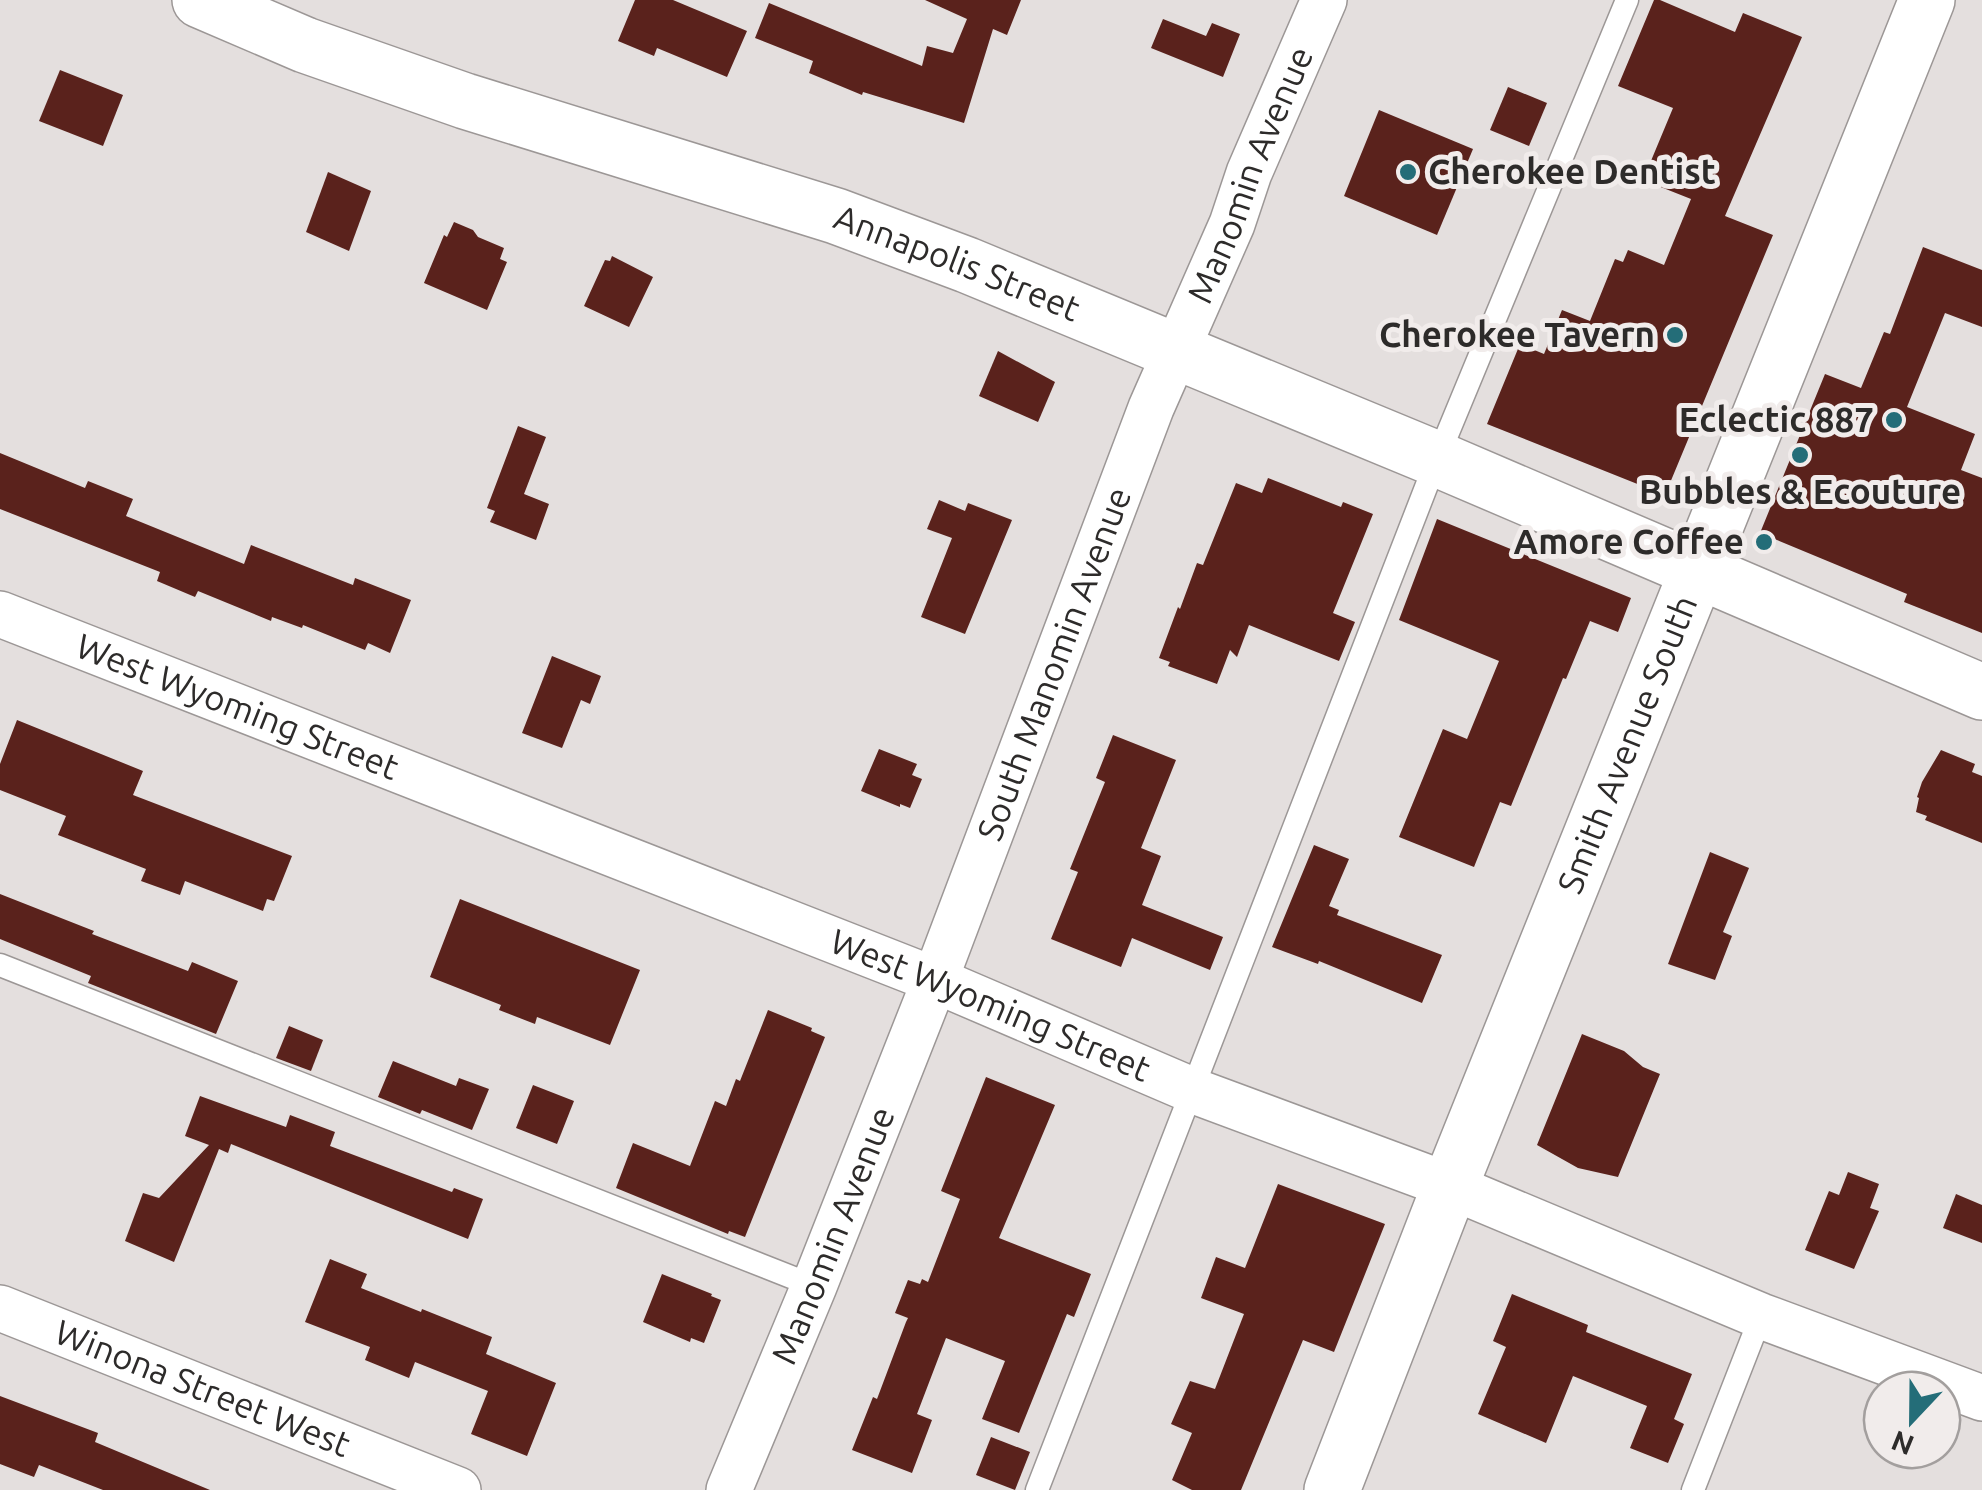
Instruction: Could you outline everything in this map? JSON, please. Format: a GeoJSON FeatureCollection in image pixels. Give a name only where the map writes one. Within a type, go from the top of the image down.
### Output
{"type":"FeatureCollection","features":[{"type":"Feature","properties":{"kind":"street","name":"Annapolis Street"},"geometry":{"type":"LineString","coordinates":[[200,0],[305,45],[465,101],[836,216],[967,265],[1982,692]]}},
{"type":"Feature","properties":{"kind":"street","name":"Manomin Avenue"},"geometry":{"type":"LineString","coordinates":[[1176,351],[1324,0]]}},
{"type":"Feature","properties":{"kind":"street","name":"Smith Avenue South"},"geometry":{"type":"LineString","coordinates":[[1332,1490],[1450,1186],[1927,0]]}},
{"type":"Feature","properties":{"kind":"street","name":"South Manomin Avenue"},"geometry":{"type":"LineString","coordinates":[[935,980],[1176,351]]}},
{"type":"Feature","properties":{"kind":"street","name":"West Wyoming Street"},"geometry":{"type":"LineString","coordinates":[[0,614],[935,980],[1194,1091],[1450,1186],[1761,1316],[1982,1398]]}},
{"type":"Feature","properties":{"kind":"street","name":"Manomin Avenue"},"geometry":{"type":"LineString","coordinates":[[729,1490],[935,980]]}},
{"type":"Feature","properties":{"kind":"street","name":"Winona Street West"},"geometry":{"type":"LineString","coordinates":[[0,1308],[458,1490]]}},
{"type":"Feature","properties":{"kind":"lane"},"geometry":{"type":"LineString","coordinates":[[1037,1490],[1437,460],[1628,0]]}},
{"type":"Feature","properties":{"kind":"lane"},"geometry":{"type":"LineString","coordinates":[[0,965],[814,1286]]}},
{"type":"Feature","properties":{"kind":"lane"},"geometry":{"type":"LineString","coordinates":[[1693,1490],[1761,1316]]}},
{"type":"Feature","properties":{"kind":"building"},"geometry":{"type":"Polygon","coordinates":[[[635,0],[673,0],[747,31],[727,77],[657,48],[654,56],[618,41],[635,0]]]}},
{"type":"Feature","properties":{"kind":"building"},"geometry":{"type":"Polygon","coordinates":[[[925,0],[1021,0],[1007,35],[993,29],[964,123],[863,92],[862,95],[809,73],[813,61],[755,38],[769,3],[922,66],[927,46],[953,53],[967,19],[925,0]]]}},
{"type":"Feature","properties":{"kind":"building"},"geometry":{"type":"Polygon","coordinates":[[[1654,0],[1735,32],[1743,13],[1802,37],[1725,216],[1773,235],[1665,495],[1487,424],[1520,344],[1544,354],[1562,310],[1590,321],[1615,259],[1623,262],[1628,250],[1664,265],[1691,199],[1643,180],[1673,108],[1618,86],[1654,0]]]}},
{"type":"Feature","properties":{"kind":"building"},"geometry":{"type":"Polygon","coordinates":[[[1163,19],[1206,36],[1212,23],[1240,34],[1223,77],[1151,48],[1163,19]]]}},
{"type":"Feature","properties":{"kind":"building"},"geometry":{"type":"Polygon","coordinates":[[[60,70],[123,95],[103,146],[39,121],[60,70]]]}},
{"type":"Feature","properties":{"kind":"building"},"geometry":{"type":"Polygon","coordinates":[[[1508,87],[1547,103],[1529,146],[1490,130],[1508,87]]]}},
{"type":"Feature","properties":{"kind":"building","name":"Cherokee Dentist"},"geometry":{"type":"Polygon","coordinates":[[[1379,110],[1473,149],[1437,235],[1344,196],[1379,110]]]}},
{"type":"Feature","properties":{"kind":"building"},"geometry":{"type":"Polygon","coordinates":[[[328,172],[371,191],[349,251],[306,232],[328,172]]]}},
{"type":"Feature","properties":{"kind":"building"},"geometry":{"type":"Polygon","coordinates":[[[454,222],[504,248],[500,259],[507,262],[487,310],[424,283],[444,235],[447,237],[454,222]]]}},
{"type":"Feature","properties":{"kind":"building"},"geometry":{"type":"Polygon","coordinates":[[[1923,247],[1982,270],[1982,327],[1945,313],[1907,407],[1975,434],[1961,470],[1982,478],[1982,633],[1904,602],[1907,594],[1760,533],[1825,374],[1861,388],[1884,332],[1890,334],[1923,247]]]}},
{"type":"Feature","properties":{"kind":"building"},"geometry":{"type":"Polygon","coordinates":[[[612,256],[653,277],[629,327],[584,306],[605,260],[610,261],[612,256]]]}},
{"type":"Feature","properties":{"kind":"building"},"geometry":{"type":"Polygon","coordinates":[[[998,351],[1055,382],[1038,422],[979,396],[998,351]]]}},
{"type":"Feature","properties":{"kind":"building"},"geometry":{"type":"Polygon","coordinates":[[[518,426],[546,437],[524,494],[549,504],[536,540],[490,522],[495,511],[487,508],[518,426]]]}},
{"type":"Feature","properties":{"kind":"building"},"geometry":{"type":"Polygon","coordinates":[[[0,453],[85,488],[88,481],[133,499],[126,516],[244,564],[251,545],[353,585],[355,578],[411,600],[390,653],[368,643],[365,650],[303,625],[302,628],[272,617],[271,621],[198,591],[195,597],[157,581],[160,572],[0,509],[0,453]]]}},
{"type":"Feature","properties":{"kind":"building"},"geometry":{"type":"Polygon","coordinates":[[[1268,478],[1341,507],[1343,502],[1373,514],[1333,613],[1355,622],[1339,661],[1249,625],[1237,657],[1230,650],[1217,684],[1168,666],[1170,662],[1159,658],[1197,563],[1203,565],[1236,483],[1262,493],[1268,478]]]}},
{"type":"Feature","properties":{"kind":"building"},"geometry":{"type":"Polygon","coordinates":[[[939,500],[965,511],[968,503],[1012,520],[965,634],[921,617],[952,538],[927,529],[939,500]]]}},
{"type":"Feature","properties":{"kind":"building"},"geometry":{"type":"Polygon","coordinates":[[[1437,519],[1631,598],[1618,632],[1590,621],[1511,806],[1500,802],[1474,867],[1399,837],[1443,729],[1467,739],[1499,661],[1399,620],[1437,519]]]}},
{"type":"Feature","properties":{"kind":"building"},"geometry":{"type":"Polygon","coordinates":[[[552,656],[601,676],[590,704],[581,700],[562,748],[522,733],[552,656]]]}},
{"type":"Feature","properties":{"kind":"building"},"geometry":{"type":"Polygon","coordinates":[[[17,720],[143,771],[133,795],[292,856],[274,901],[267,899],[263,911],[185,881],[180,895],[141,881],[146,869],[58,835],[66,816],[0,790],[0,764],[17,720]]]}},
{"type":"Feature","properties":{"kind":"building"},"geometry":{"type":"Polygon","coordinates":[[[1113,735],[1176,760],[1141,848],[1161,856],[1142,905],[1223,937],[1210,970],[1132,938],[1121,967],[1051,939],[1078,872],[1070,869],[1105,782],[1096,778],[1113,735]]]}},
{"type":"Feature","properties":{"kind":"building"},"geometry":{"type":"Polygon","coordinates":[[[879,749],[917,764],[912,775],[922,779],[910,808],[861,791],[879,749]]]}},
{"type":"Feature","properties":{"kind":"building"},"geometry":{"type":"Polygon","coordinates":[[[1941,750],[1975,764],[1972,772],[1982,776],[1982,843],[1925,820],[1927,816],[1916,812],[1922,782],[1941,750]]]}},
{"type":"Feature","properties":{"kind":"building"},"geometry":{"type":"Polygon","coordinates":[[[1314,845],[1349,859],[1329,906],[1339,910],[1337,915],[1442,955],[1422,1003],[1319,961],[1318,964],[1272,947],[1314,845]]]}},
{"type":"Feature","properties":{"kind":"building"},"geometry":{"type":"Polygon","coordinates":[[[1710,852],[1749,868],[1723,932],[1732,936],[1715,980],[1668,964],[1710,852]]]}},
{"type":"Feature","properties":{"kind":"building"},"geometry":{"type":"Polygon","coordinates":[[[0,894],[188,971],[192,962],[238,981],[216,1034],[88,983],[91,976],[0,939],[0,894]]]}},
{"type":"Feature","properties":{"kind":"building"},"geometry":{"type":"Polygon","coordinates":[[[460,899],[640,970],[610,1045],[537,1017],[535,1024],[499,1010],[501,1005],[430,977],[460,899]]]}},
{"type":"Feature","properties":{"kind":"building"},"geometry":{"type":"Polygon","coordinates":[[[768,1010],[825,1037],[745,1237],[729,1231],[728,1234],[616,1188],[633,1143],[690,1166],[715,1101],[726,1106],[736,1079],[740,1081],[768,1010]]]}},
{"type":"Feature","properties":{"kind":"building"},"geometry":{"type":"Polygon","coordinates":[[[289,1026],[323,1040],[311,1071],[276,1058],[289,1026]]]}},
{"type":"Feature","properties":{"kind":"building"},"geometry":{"type":"Polygon","coordinates":[[[1582,1034],[1624,1051],[1643,1067],[1660,1074],[1618,1177],[1578,1168],[1537,1145],[1582,1034]]]}},
{"type":"Feature","properties":{"kind":"building"},"geometry":{"type":"Polygon","coordinates":[[[393,1061],[456,1086],[459,1078],[489,1089],[472,1130],[378,1097],[393,1061]]]}},
{"type":"Feature","properties":{"kind":"building"},"geometry":{"type":"Polygon","coordinates":[[[986,1077],[1055,1105],[999,1238],[1091,1274],[1074,1317],[1067,1314],[1019,1433],[982,1419],[1005,1361],[946,1338],[917,1414],[932,1420],[912,1473],[852,1450],[873,1397],[877,1399],[908,1318],[895,1313],[908,1280],[928,1282],[960,1199],[941,1191],[986,1077]]]}},
{"type":"Feature","properties":{"kind":"building"},"geometry":{"type":"Polygon","coordinates":[[[533,1085],[574,1101],[557,1144],[516,1128],[533,1085]]]}},
{"type":"Feature","properties":{"kind":"building"},"geometry":{"type":"Polygon","coordinates":[[[200,1096],[286,1127],[290,1115],[335,1132],[330,1146],[452,1192],[454,1188],[483,1199],[468,1239],[231,1144],[228,1153],[219,1149],[174,1262],[125,1241],[143,1193],[159,1198],[209,1145],[185,1136],[200,1096]]]}},
{"type":"Feature","properties":{"kind":"building"},"geometry":{"type":"Polygon","coordinates":[[[1848,1172],[1879,1184],[1870,1208],[1879,1211],[1854,1269],[1805,1250],[1829,1191],[1839,1195],[1848,1172]]]}},
{"type":"Feature","properties":{"kind":"building"},"geometry":{"type":"Polygon","coordinates":[[[1278,1184],[1385,1224],[1334,1352],[1303,1340],[1241,1490],[1192,1490],[1172,1480],[1192,1433],[1171,1424],[1190,1381],[1215,1389],[1244,1314],[1201,1298],[1216,1257],[1245,1268],[1278,1184]]]}},
{"type":"Feature","properties":{"kind":"building"},"geometry":{"type":"Polygon","coordinates":[[[1956,1194],[1982,1205],[1982,1243],[1943,1228],[1956,1194]]]}},
{"type":"Feature","properties":{"kind":"building"},"geometry":{"type":"Polygon","coordinates":[[[330,1259],[367,1274],[361,1288],[492,1337],[486,1354],[556,1383],[527,1456],[471,1434],[488,1391],[415,1362],[409,1378],[365,1360],[370,1347],[305,1322],[330,1259]]]}},
{"type":"Feature","properties":{"kind":"building"},"geometry":{"type":"Polygon","coordinates":[[[662,1274],[721,1300],[704,1343],[691,1338],[690,1342],[643,1322],[662,1274]]]}},
{"type":"Feature","properties":{"kind":"building"},"geometry":{"type":"Polygon","coordinates":[[[1512,1294],[1588,1325],[1586,1332],[1692,1374],[1674,1419],[1684,1424],[1668,1463],[1630,1448],[1647,1406],[1573,1376],[1546,1443],[1478,1414],[1506,1347],[1493,1341],[1512,1294]]]}},
{"type":"Feature","properties":{"kind":"building"},"geometry":{"type":"Polygon","coordinates":[[[0,1396],[98,1433],[95,1442],[210,1490],[103,1490],[39,1465],[34,1477],[0,1464],[0,1396]]]}},
{"type":"Feature","properties":{"kind":"building"},"geometry":{"type":"Polygon","coordinates":[[[991,1437],[1030,1452],[1015,1490],[976,1475],[991,1437]]]}},
{"type":"Feature","properties":{"kind":"place","name":"Cherokee Dentist"},"geometry":{"type":"Point","coordinates":[1408,172]}},
{"type":"Feature","properties":{"kind":"place","name":"Cherokee Tavern"},"geometry":{"type":"Point","coordinates":[1675,335]}},
{"type":"Feature","properties":{"kind":"place","name":"Eclectic 887"},"geometry":{"type":"Point","coordinates":[1894,420]}},
{"type":"Feature","properties":{"kind":"place","name":"Bubbles & Ecouture"},"geometry":{"type":"Point","coordinates":[1800,455]}},
{"type":"Feature","properties":{"kind":"place","name":"Amore Coffee"},"geometry":{"type":"Point","coordinates":[1764,542]}}]}
